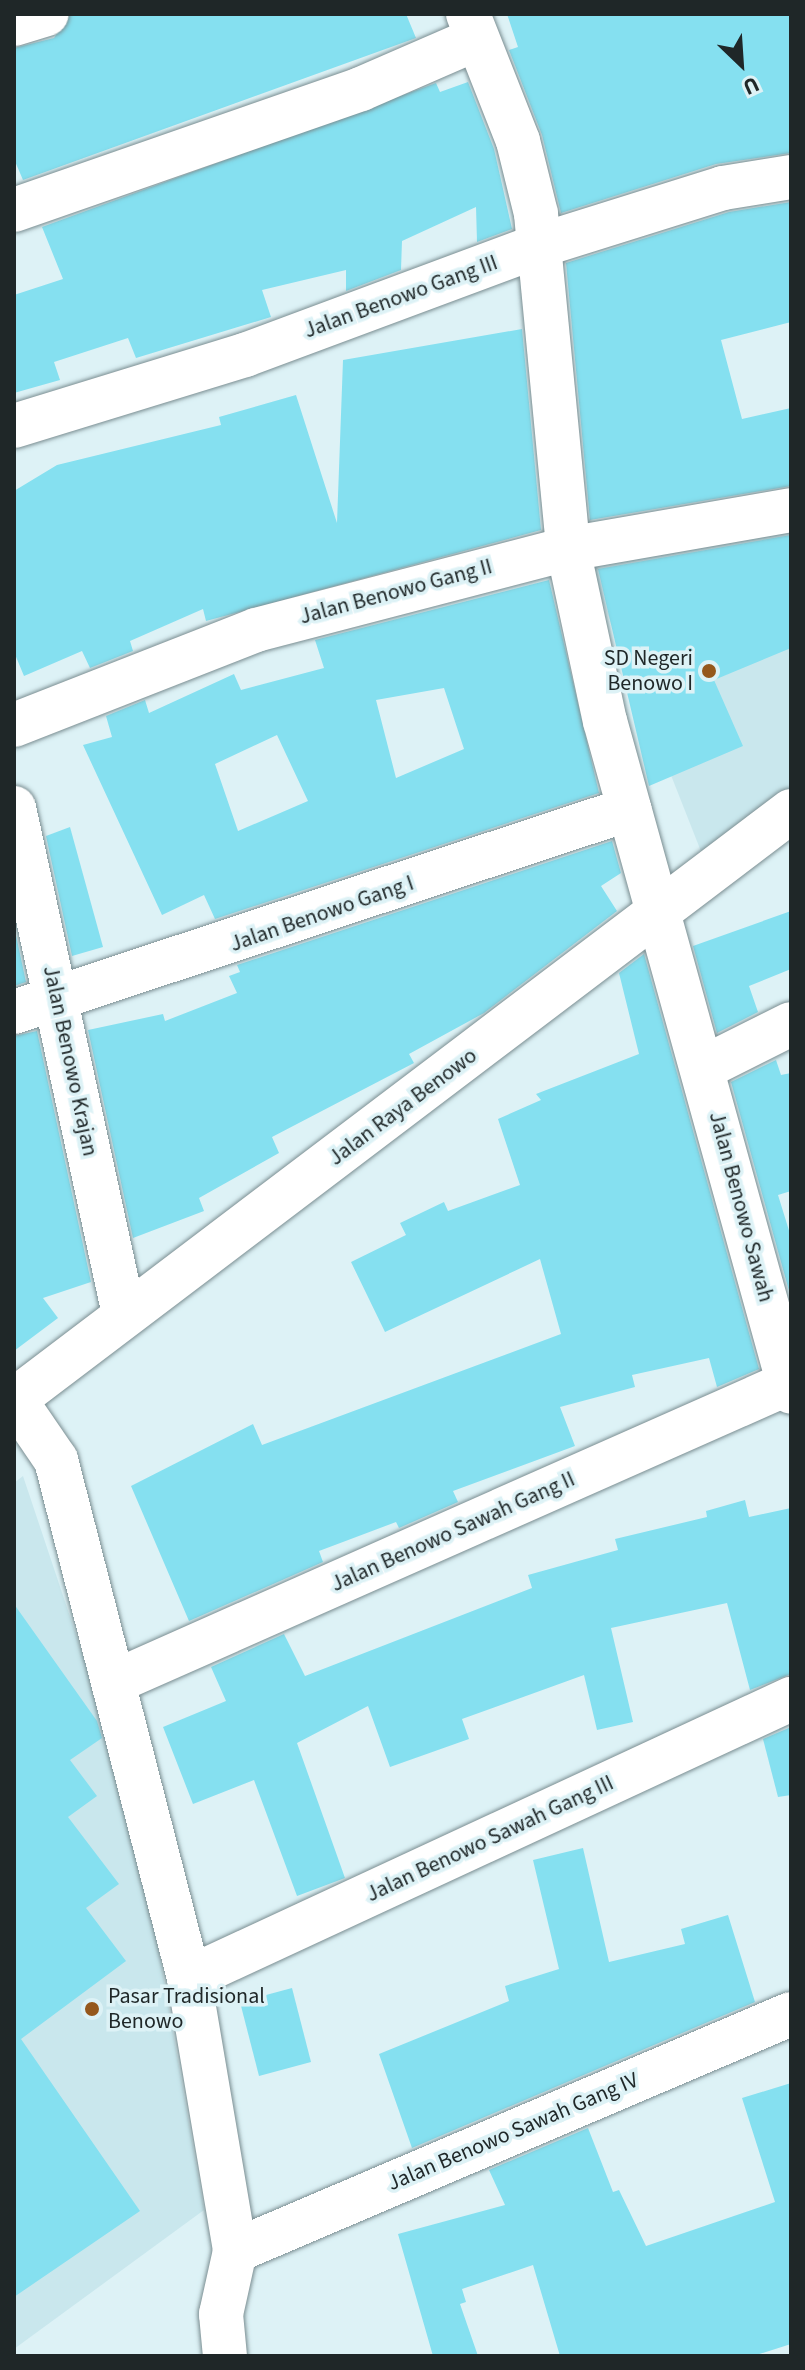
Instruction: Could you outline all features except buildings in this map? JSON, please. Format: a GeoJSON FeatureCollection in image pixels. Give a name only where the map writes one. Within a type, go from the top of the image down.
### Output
{"type":"FeatureCollection","features":[{"type":"Feature","properties":{"kind":"street"},"geometry":{"type":"LineString","coordinates":[[14,24],[46,14]]}},
{"type":"Feature","properties":{"kind":"street"},"geometry":{"type":"LineString","coordinates":[[14,210],[361,89],[472,26]]}},
{"type":"Feature","properties":{"kind":"street","name":"Jalan Benowo Sawah"},"geometry":{"type":"LineString","coordinates":[[472,26],[518,141],[538,246],[568,549],[629,809],[664,914],[790,1386]]}},
{"type":"Feature","properties":{"kind":"street","name":"Jalan Benowo Gang III"},"geometry":{"type":"LineString","coordinates":[[14,426],[245,355],[538,246],[723,188],[791,177]]}},
{"type":"Feature","properties":{"kind":"street","name":"Jalan Benowo Gang II"},"geometry":{"type":"LineString","coordinates":[[14,725],[256,630],[568,549],[791,510]]}},
{"type":"Feature","properties":{"kind":"street","name":"Jalan Benowo Krajan"},"geometry":{"type":"LineString","coordinates":[[14,808],[124,1314]]}},
{"type":"Feature","properties":{"kind":"street","name":"Jalan Benowo Gang I"},"geometry":{"type":"LineString","coordinates":[[14,1012],[629,809]]}},
{"type":"Feature","properties":{"kind":"street","name":"Jalan Raya Benowo"},"geometry":{"type":"LineString","coordinates":[[14,1400],[124,1314],[664,914],[791,811]]}},
{"type":"Feature","properties":{"kind":"street"},"geometry":{"type":"LineString","coordinates":[[703,1068],[791,1024]]}},
{"type":"Feature","properties":{"kind":"street","name":"Jalan Benowo Sawah Gang II"},"geometry":{"type":"LineString","coordinates":[[114,1682],[790,1386]]}},
{"type":"Feature","properties":{"kind":"street"},"geometry":{"type":"LineString","coordinates":[[14,1400],[56,1460],[189,1978],[235,2251],[221,2314],[225,2356]]}},
{"type":"Feature","properties":{"kind":"street","name":"Jalan Benowo Sawah Gang III"},"geometry":{"type":"LineString","coordinates":[[189,1978],[791,1699]]}},
{"type":"Feature","properties":{"kind":"street","name":"Jalan Benowo Sawah Gang IV"},"geometry":{"type":"LineString","coordinates":[[235,2251],[791,2014]]}},
{"type":"Feature","properties":{"kind":"shaded area","name":"SD Negeri Benowo I"},"geometry":{"type":"Polygon","coordinates":[[[791,520],[791,787],[704,859],[587,562],[791,520]]]}},
{"type":"Feature","properties":{"kind":"shaded area","name":"Pasar Tradisional Benowo"},"geometry":{"type":"Polygon","coordinates":[[[23,1476],[134,1808],[204,2210],[14,2349],[14,1483],[23,1476]]]}},
{"type":"Feature","properties":{"kind":"place","name":"SD Negeri Benowo I"},"geometry":{"type":"Point","coordinates":[709,671]}},
{"type":"Feature","properties":{"kind":"place","name":"Pasar Tradisional Benowo"},"geometry":{"type":"Point","coordinates":[92,2009]}}]}
